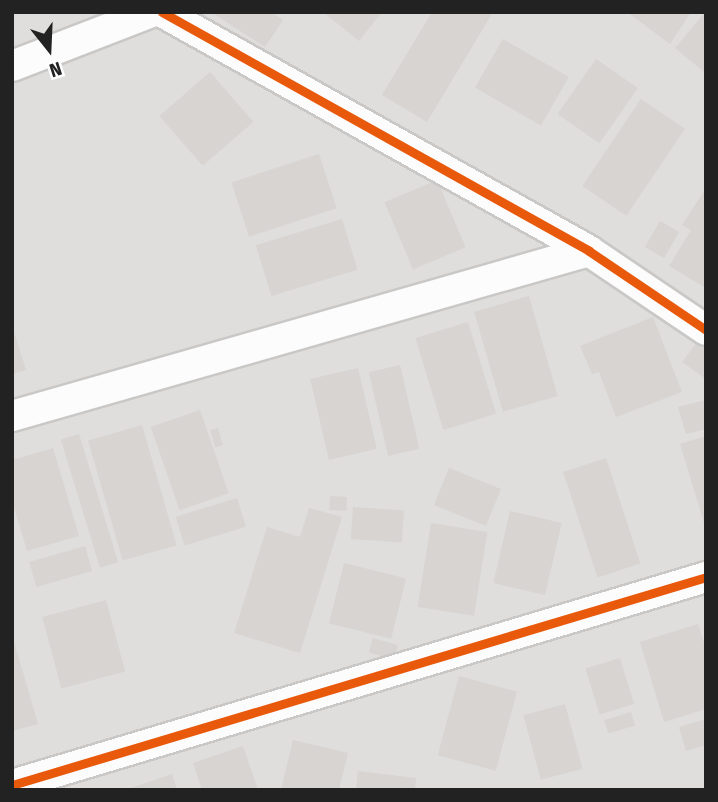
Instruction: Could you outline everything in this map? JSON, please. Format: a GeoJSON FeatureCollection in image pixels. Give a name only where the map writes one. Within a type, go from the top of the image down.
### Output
{"type":"FeatureCollection","features":[{"type":"Feature","properties":{"kind":"street"},"geometry":{"type":"LineString","coordinates":[[12,66],[152,12]]}},
{"type":"Feature","properties":{"kind":"street"},"geometry":{"type":"LineString","coordinates":[[162,12],[589,251],[706,330]]}},
{"type":"Feature","properties":{"kind":"street"},"geometry":{"type":"LineString","coordinates":[[12,416],[589,251]]}},
{"type":"Feature","properties":{"kind":"street"},"geometry":{"type":"LineString","coordinates":[[12,785],[706,577]]}},
{"type":"Feature","properties":{"kind":"shaded area"},"geometry":{"type":"Polygon","coordinates":[[[12,12],[706,12],[706,790],[12,790],[12,12]]]}},
{"type":"Feature","properties":{"kind":"building"},"geometry":{"type":"Polygon","coordinates":[[[211,12],[271,12],[283,20],[265,47],[211,12]]]}},
{"type":"Feature","properties":{"kind":"building"},"geometry":{"type":"Polygon","coordinates":[[[323,12],[382,12],[359,41],[323,12]]]}},
{"type":"Feature","properties":{"kind":"building"},"geometry":{"type":"Polygon","coordinates":[[[432,12],[493,12],[427,122],[382,95],[432,12]]]}},
{"type":"Feature","properties":{"kind":"building"},"geometry":{"type":"Polygon","coordinates":[[[627,12],[691,12],[670,44],[627,12]]]}},
{"type":"Feature","properties":{"kind":"building"},"geometry":{"type":"Polygon","coordinates":[[[705,12],[706,70],[704,72],[675,48],[705,12]]]}},
{"type":"Feature","properties":{"kind":"building"},"geometry":{"type":"Polygon","coordinates":[[[503,39],[569,77],[541,125],[475,87],[503,39]]]}},
{"type":"Feature","properties":{"kind":"building"},"geometry":{"type":"Polygon","coordinates":[[[596,59],[638,88],[599,143],[558,114],[596,59]]]}},
{"type":"Feature","properties":{"kind":"building"},"geometry":{"type":"Polygon","coordinates":[[[210,72],[253,122],[203,166],[159,116],[210,72]]]}},
{"type":"Feature","properties":{"kind":"building"},"geometry":{"type":"Polygon","coordinates":[[[641,99],[685,129],[626,216],[582,186],[641,99]]]}},
{"type":"Feature","properties":{"kind":"building"},"geometry":{"type":"Polygon","coordinates":[[[319,154],[337,208],[249,237],[232,182],[319,154]]]}},
{"type":"Feature","properties":{"kind":"building"},"geometry":{"type":"Polygon","coordinates":[[[437,180],[466,247],[413,269],[385,202],[437,180]]]}},
{"type":"Feature","properties":{"kind":"building"},"geometry":{"type":"Polygon","coordinates":[[[706,188],[706,288],[669,266],[691,230],[682,225],[706,188]]]}},
{"type":"Feature","properties":{"kind":"building"},"geometry":{"type":"Polygon","coordinates":[[[342,219],[357,270],[271,296],[256,245],[342,219]]]}},
{"type":"Feature","properties":{"kind":"building"},"geometry":{"type":"Polygon","coordinates":[[[660,221],[679,232],[664,258],[645,247],[660,221]]]}},
{"type":"Feature","properties":{"kind":"building"},"geometry":{"type":"Polygon","coordinates":[[[529,296],[558,396],[503,412],[474,312],[529,296]]]}},
{"type":"Feature","properties":{"kind":"building"},"geometry":{"type":"Polygon","coordinates":[[[653,317],[682,392],[616,417],[599,372],[592,374],[580,346],[653,317]]]}},
{"type":"Feature","properties":{"kind":"building"},"geometry":{"type":"Polygon","coordinates":[[[468,322],[496,414],[443,430],[415,338],[468,322]]]}},
{"type":"Feature","properties":{"kind":"building"},"geometry":{"type":"Polygon","coordinates":[[[12,326],[26,370],[12,374],[12,326]]]}},
{"type":"Feature","properties":{"kind":"building"},"geometry":{"type":"Polygon","coordinates":[[[701,337],[706,341],[706,379],[682,362],[701,337]]]}},
{"type":"Feature","properties":{"kind":"building"},"geometry":{"type":"Polygon","coordinates":[[[400,365],[419,449],[388,456],[369,372],[400,365]]]}},
{"type":"Feature","properties":{"kind":"building"},"geometry":{"type":"Polygon","coordinates":[[[358,368],[377,449],[329,460],[310,379],[358,368]]]}},
{"type":"Feature","properties":{"kind":"building"},"geometry":{"type":"Polygon","coordinates":[[[706,400],[706,429],[686,434],[678,407],[706,400]]]}},
{"type":"Feature","properties":{"kind":"building"},"geometry":{"type":"Polygon","coordinates":[[[200,410],[229,493],[179,510],[151,427],[200,410]]]}},
{"type":"Feature","properties":{"kind":"building"},"geometry":{"type":"Polygon","coordinates":[[[142,425],[176,545],[123,561],[88,440],[142,425]]]}},
{"type":"Feature","properties":{"kind":"building"},"geometry":{"type":"Polygon","coordinates":[[[218,428],[223,445],[215,448],[210,430],[218,428]]]}},
{"type":"Feature","properties":{"kind":"building"},"geometry":{"type":"Polygon","coordinates":[[[79,434],[118,562],[100,568],[61,440],[79,434]]]}},
{"type":"Feature","properties":{"kind":"building"},"geometry":{"type":"Polygon","coordinates":[[[706,436],[706,526],[705,526],[680,444],[706,436]]]}},
{"type":"Feature","properties":{"kind":"building"},"geometry":{"type":"Polygon","coordinates":[[[53,448],[79,536],[27,551],[12,500],[12,460],[53,448]]]}},
{"type":"Feature","properties":{"kind":"building"},"geometry":{"type":"Polygon","coordinates":[[[606,458],[640,564],[598,577],[563,472],[606,458]]]}},
{"type":"Feature","properties":{"kind":"building"},"geometry":{"type":"Polygon","coordinates":[[[449,468],[501,489],[486,526],[434,505],[449,468]]]}},
{"type":"Feature","properties":{"kind":"building"},"geometry":{"type":"Polygon","coordinates":[[[330,496],[347,497],[346,511],[329,510],[330,496]]]}},
{"type":"Feature","properties":{"kind":"building"},"geometry":{"type":"Polygon","coordinates":[[[237,498],[246,527],[185,545],[176,517],[237,498]]]}},
{"type":"Feature","properties":{"kind":"building"},"geometry":{"type":"Polygon","coordinates":[[[353,507],[404,511],[402,542],[351,539],[353,507]]]}},
{"type":"Feature","properties":{"kind":"building"},"geometry":{"type":"Polygon","coordinates":[[[309,508],[342,517],[300,653],[234,633],[267,527],[300,537],[309,508]]]}},
{"type":"Feature","properties":{"kind":"building"},"geometry":{"type":"Polygon","coordinates":[[[510,511],[562,523],[545,595],[493,583],[510,511]]]}},
{"type":"Feature","properties":{"kind":"building"},"geometry":{"type":"Polygon","coordinates":[[[431,523],[487,532],[474,616],[418,607],[431,523]]]}},
{"type":"Feature","properties":{"kind":"building"},"geometry":{"type":"Polygon","coordinates":[[[85,546],[92,571],[36,587],[29,562],[85,546]]]}},
{"type":"Feature","properties":{"kind":"building"},"geometry":{"type":"Polygon","coordinates":[[[344,563],[406,578],[391,639],[329,623],[344,563]]]}},
{"type":"Feature","properties":{"kind":"building"},"geometry":{"type":"Polygon","coordinates":[[[106,600],[125,671],[61,689],[42,617],[106,600]]]}},
{"type":"Feature","properties":{"kind":"building"},"geometry":{"type":"Polygon","coordinates":[[[698,624],[706,649],[706,709],[664,722],[640,642],[698,624]]]}},
{"type":"Feature","properties":{"kind":"building"},"geometry":{"type":"Polygon","coordinates":[[[12,635],[38,724],[12,731],[12,635]]]}},
{"type":"Feature","properties":{"kind":"building"},"geometry":{"type":"Polygon","coordinates":[[[373,638],[398,645],[394,660],[369,652],[373,638]]]}},
{"type":"Feature","properties":{"kind":"building"},"geometry":{"type":"Polygon","coordinates":[[[620,658],[634,704],[600,714],[586,669],[620,658]]]}},
{"type":"Feature","properties":{"kind":"building"},"geometry":{"type":"Polygon","coordinates":[[[459,676],[517,692],[496,771],[438,755],[459,676]]]}},
{"type":"Feature","properties":{"kind":"building"},"geometry":{"type":"Polygon","coordinates":[[[565,704],[582,769],[541,780],[523,715],[565,704]]]}},
{"type":"Feature","properties":{"kind":"building"},"geometry":{"type":"Polygon","coordinates":[[[631,712],[635,725],[608,734],[604,720],[631,712]]]}},
{"type":"Feature","properties":{"kind":"building"},"geometry":{"type":"Polygon","coordinates":[[[706,719],[706,745],[686,751],[679,727],[706,719]]]}},
{"type":"Feature","properties":{"kind":"building"},"geometry":{"type":"Polygon","coordinates":[[[293,740],[348,753],[339,790],[281,790],[293,740]]]}},
{"type":"Feature","properties":{"kind":"building"},"geometry":{"type":"Polygon","coordinates":[[[243,746],[258,790],[202,790],[193,763],[243,746]]]}},
{"type":"Feature","properties":{"kind":"building"},"geometry":{"type":"Polygon","coordinates":[[[358,771],[416,778],[415,790],[356,790],[358,771]]]}},
{"type":"Feature","properties":{"kind":"building"},"geometry":{"type":"Polygon","coordinates":[[[172,774],[177,790],[128,789],[172,774]]]}},
{"type":"Feature","properties":{"kind":"cycle path"},"geometry":{"type":"LineString","coordinates":[[162,12],[589,251],[706,330]]}},
{"type":"Feature","properties":{"kind":"cycle path"},"geometry":{"type":"LineString","coordinates":[[12,785],[706,577]]}}]}
